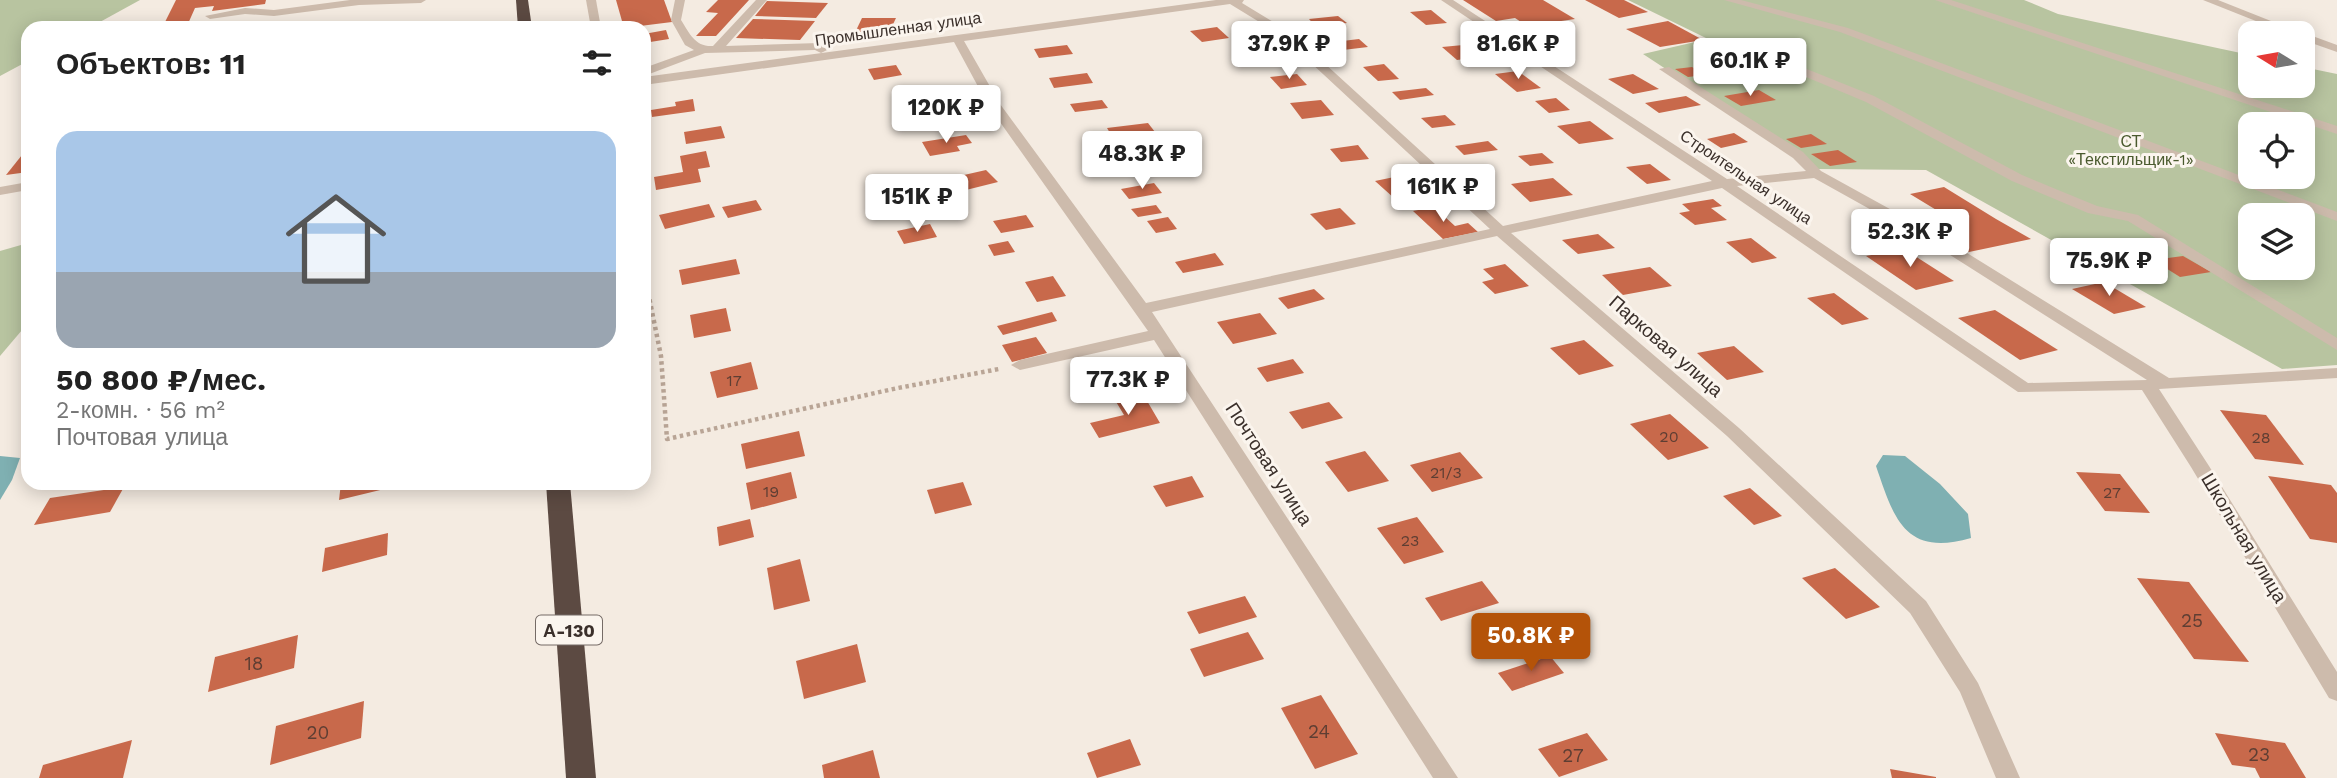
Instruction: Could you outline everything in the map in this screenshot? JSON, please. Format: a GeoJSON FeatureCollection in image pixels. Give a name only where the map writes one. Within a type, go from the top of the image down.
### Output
{"type":"FeatureCollection","features":[{"type":"Feature","properties":{"kind":"highway"},"geometry":{"type":"LineString","coordinates":[[522,0],[524,21]]}},
{"type":"Feature","properties":{"kind":"highway","name":"А-130"},"geometry":{"type":"LineString","coordinates":[[559,490],[581,778]]}},
{"type":"Feature","properties":{"kind":"street"},"geometry":{"type":"LineString","coordinates":[[210,16],[245,11],[274,13],[359,2],[421,0]]}},
{"type":"Feature","properties":{"kind":"street"},"geometry":{"type":"LineString","coordinates":[[591,0],[595,21]]}},
{"type":"Feature","properties":{"kind":"street"},"geometry":{"type":"LineString","coordinates":[[680,0],[676,20],[689,43],[704,50]]}},
{"type":"Feature","properties":{"kind":"street"},"geometry":{"type":"LineString","coordinates":[[717,50],[762,0]]}},
{"type":"Feature","properties":{"kind":"street","name":"Парковая улица"},"geometry":{"type":"LineString","coordinates":[[1231,0],[1286,34],[1502,233],[1733,432],[1918,607],[1970,689],[2008,778]]}},
{"type":"Feature","properties":{"kind":"street","name":"Промышленная улица"},"geometry":{"type":"LineString","coordinates":[[651,80],[1239,0]]}},
{"type":"Feature","properties":{"kind":"street","name":"Строительная улица"},"geometry":{"type":"LineString","coordinates":[[1446,0],[1724,183],[2024,388],[2157,385]]}},
{"type":"Feature","properties":{"kind":"street"},"geometry":{"type":"LineString","coordinates":[[1728,0],[1844,30],[1890,46],[2337,217]]}},
{"type":"Feature","properties":{"kind":"street"},"geometry":{"type":"LineString","coordinates":[[1940,0],[2337,130]]}},
{"type":"Feature","properties":{"kind":"street"},"geometry":{"type":"LineString","coordinates":[[2208,0],[2263,21]]}},
{"type":"Feature","properties":{"kind":"street","name":"Почтовая улица"},"geometry":{"type":"LineString","coordinates":[[957,38],[994,105],[1159,334],[1446,778]]}},
{"type":"Feature","properties":{"kind":"street"},"geometry":{"type":"LineString","coordinates":[[2315,41],[2337,49]]}},
{"type":"Feature","properties":{"kind":"street"},"geometry":{"type":"LineString","coordinates":[[651,69],[704,50],[819,46],[825,56]]}},
{"type":"Feature","properties":{"kind":"street"},"geometry":{"type":"LineString","coordinates":[[1760,54],[1870,99],[2017,178],[2093,210],[2133,218],[2337,345]]}},
{"type":"Feature","properties":{"kind":"street"},"geometry":{"type":"LineString","coordinates":[[1665,69],[1798,155],[1816,174],[1941,243],[2157,385],[2337,373]]}},
{"type":"Feature","properties":{"kind":"street"},"geometry":{"type":"LineString","coordinates":[[1142,309],[1724,183],[1816,174]]}},
{"type":"Feature","properties":{"kind":"street"},"geometry":{"type":"LineString","coordinates":[[0,191],[21,187]]}},
{"type":"Feature","properties":{"kind":"street"},"geometry":{"type":"LineString","coordinates":[[1020,365],[1159,334]]}},
{"type":"Feature","properties":{"kind":"street","name":"Школьная улица"},"geometry":{"type":"LineString","coordinates":[[2157,385],[2200,466],[2337,692]]}},
{"type":"Feature","properties":{"kind":"path"},"geometry":{"type":"LineString","coordinates":[[651,307],[661,356],[667,439],[898,388],[1020,365]]}},
{"type":"Feature","properties":{"kind":"green space"},"geometry":{"type":"Polygon","coordinates":[[[0,0],[140,0],[102,21],[21,21],[21,65],[0,76],[0,0]]]}},
{"type":"Feature","properties":{"kind":"green space","name":"СТ «Текстильщик-1»"},"geometry":{"type":"Polygon","coordinates":[[[1628,0],[2024,0],[2058,14],[2238,52],[2238,98],[2315,98],[2315,69],[2337,74],[2337,365],[2282,369],[1926,170],[1818,169],[1643,54],[1708,39],[1628,0]]]}},
{"type":"Feature","properties":{"kind":"green space"},"geometry":{"type":"Polygon","coordinates":[[[21,245],[21,331],[0,356],[0,251],[21,245]]]}},
{"type":"Feature","properties":{"kind":"water"},"geometry":{"type":"Polygon","coordinates":[[[1883,455],[1905,456],[1940,484],[1968,514],[1971,538],[1949,543],[1931,542],[1917,538],[1906,529],[1889,502],[1876,466],[1883,455]]]}},
{"type":"Feature","properties":{"kind":"water"},"geometry":{"type":"Polygon","coordinates":[[[0,456],[20,458],[12,480],[0,500],[0,456]]]}},
{"type":"Feature","properties":{"kind":"building"},"geometry":{"type":"Polygon","coordinates":[[[176,0],[266,0],[265,4],[212,11],[214,6],[195,8],[189,21],[166,21],[176,0]]]}},
{"type":"Feature","properties":{"kind":"building"},"geometry":{"type":"Polygon","coordinates":[[[616,0],[664,0],[672,22],[651,25],[651,21],[622,21],[616,0]]]}},
{"type":"Feature","properties":{"kind":"building"},"geometry":{"type":"Polygon","coordinates":[[[718,0],[749,0],[716,36],[696,36],[718,13],[706,12],[718,0]]]}},
{"type":"Feature","properties":{"kind":"building"},"geometry":{"type":"Polygon","coordinates":[[[1463,0],[1543,0],[1575,19],[1527,26],[1515,18],[1496,21],[1463,0]]]}},
{"type":"Feature","properties":{"kind":"building"},"geometry":{"type":"Polygon","coordinates":[[[1585,0],[1624,0],[1648,12],[1619,18],[1585,0]]]}},
{"type":"Feature","properties":{"kind":"building"},"geometry":{"type":"Polygon","coordinates":[[[767,1],[828,3],[816,18],[755,16],[767,1]]]}},
{"type":"Feature","properties":{"kind":"building"},"geometry":{"type":"Polygon","coordinates":[[[1431,10],[1447,23],[1426,25],[1410,12],[1431,10]]]}},
{"type":"Feature","properties":{"kind":"building"},"geometry":{"type":"Polygon","coordinates":[[[1338,16],[1347,23],[1316,27],[1309,19],[1338,16]]]}},
{"type":"Feature","properties":{"kind":"building"},"geometry":{"type":"Polygon","coordinates":[[[862,18],[896,18],[887,37],[851,41],[862,18]]]}},
{"type":"Feature","properties":{"kind":"building"},"geometry":{"type":"Polygon","coordinates":[[[753,19],[815,21],[800,40],[736,38],[753,19]]]}},
{"type":"Feature","properties":{"kind":"building"},"geometry":{"type":"Polygon","coordinates":[[[1668,21],[1703,40],[1660,47],[1626,29],[1668,21]]]}},
{"type":"Feature","properties":{"kind":"building"},"geometry":{"type":"Polygon","coordinates":[[[1217,27],[1229,38],[1202,42],[1190,31],[1217,27]]]}},
{"type":"Feature","properties":{"kind":"building"},"geometry":{"type":"Polygon","coordinates":[[[666,30],[669,39],[651,42],[651,33],[666,30]]]}},
{"type":"Feature","properties":{"kind":"building"},"geometry":{"type":"Polygon","coordinates":[[[1359,39],[1368,47],[1343,50],[1334,42],[1359,39]]]}},
{"type":"Feature","properties":{"kind":"building"},"geometry":{"type":"Polygon","coordinates":[[[1474,44],[1490,56],[1457,60],[1442,47],[1474,44]]]}},
{"type":"Feature","properties":{"kind":"building"},"geometry":{"type":"Polygon","coordinates":[[[1067,45],[1073,54],[1039,58],[1034,49],[1067,45]]]}},
{"type":"Feature","properties":{"kind":"building"},"geometry":{"type":"Polygon","coordinates":[[[1273,49],[1284,60],[1261,62],[1251,52],[1273,49]]]}},
{"type":"Feature","properties":{"kind":"building"},"geometry":{"type":"Polygon","coordinates":[[[1384,64],[1399,79],[1378,81],[1363,67],[1384,64]]]}},
{"type":"Feature","properties":{"kind":"building"},"geometry":{"type":"Polygon","coordinates":[[[896,65],[902,75],[874,80],[868,69],[896,65]]]}},
{"type":"Feature","properties":{"kind":"building"},"geometry":{"type":"Polygon","coordinates":[[[1692,67],[1705,75],[1688,77],[1675,69],[1692,67]]]}},
{"type":"Feature","properties":{"kind":"building"},"geometry":{"type":"Polygon","coordinates":[[[1518,71],[1541,88],[1517,92],[1495,74],[1518,71]]]}},
{"type":"Feature","properties":{"kind":"building"},"geometry":{"type":"Polygon","coordinates":[[[1087,73],[1093,83],[1054,88],[1049,78],[1087,73]]]}},
{"type":"Feature","properties":{"kind":"building"},"geometry":{"type":"Polygon","coordinates":[[[1297,74],[1307,85],[1281,89],[1270,77],[1297,74]]]}},
{"type":"Feature","properties":{"kind":"building"},"geometry":{"type":"Polygon","coordinates":[[[1633,74],[1659,89],[1633,94],[1608,79],[1633,74]]]}},
{"type":"Feature","properties":{"kind":"building"},"geometry":{"type":"Polygon","coordinates":[[[1426,88],[1434,95],[1400,100],[1392,92],[1426,88]]]}},
{"type":"Feature","properties":{"kind":"building"},"geometry":{"type":"Polygon","coordinates":[[[1759,90],[1776,100],[1741,106],[1724,96],[1759,90]]]}},
{"type":"Feature","properties":{"kind":"building"},"geometry":{"type":"Polygon","coordinates":[[[1686,96],[1701,105],[1659,113],[1645,103],[1686,96]]]}},
{"type":"Feature","properties":{"kind":"building"},"geometry":{"type":"Polygon","coordinates":[[[1556,98],[1570,110],[1549,113],[1535,101],[1556,98]]]}},
{"type":"Feature","properties":{"kind":"building"},"geometry":{"type":"Polygon","coordinates":[[[693,99],[695,111],[652,117],[651,110],[676,106],[675,102],[693,99]]]}},
{"type":"Feature","properties":{"kind":"building"},"geometry":{"type":"Polygon","coordinates":[[[946,100],[952,109],[912,115],[907,106],[946,100]]]}},
{"type":"Feature","properties":{"kind":"building"},"geometry":{"type":"Polygon","coordinates":[[[1102,100],[1108,108],[1075,112],[1070,104],[1102,100]]]}},
{"type":"Feature","properties":{"kind":"building"},"geometry":{"type":"Polygon","coordinates":[[[1321,100],[1334,115],[1302,119],[1290,103],[1321,100]]]}},
{"type":"Feature","properties":{"kind":"building"},"geometry":{"type":"Polygon","coordinates":[[[1445,115],[1456,125],[1432,128],[1421,118],[1445,115]]]}},
{"type":"Feature","properties":{"kind":"building"},"geometry":{"type":"Polygon","coordinates":[[[1590,121],[1614,139],[1579,144],[1557,126],[1590,121]]]}},
{"type":"Feature","properties":{"kind":"building"},"geometry":{"type":"Polygon","coordinates":[[[1148,123],[1155,132],[1113,138],[1107,128],[1148,123]]]}},
{"type":"Feature","properties":{"kind":"building"},"geometry":{"type":"Polygon","coordinates":[[[721,126],[725,138],[686,144],[684,132],[721,126]]]}},
{"type":"Feature","properties":{"kind":"building"},"geometry":{"type":"Polygon","coordinates":[[[1734,133],[1748,142],[1721,148],[1707,139],[1734,133]]]}},
{"type":"Feature","properties":{"kind":"building"},"geometry":{"type":"Polygon","coordinates":[[[1811,134],[1827,144],[1801,148],[1786,139],[1811,134]]]}},
{"type":"Feature","properties":{"kind":"building"},"geometry":{"type":"Polygon","coordinates":[[[966,135],[972,143],[957,146],[960,151],[930,156],[922,142],[966,135]]]}},
{"type":"Feature","properties":{"kind":"building"},"geometry":{"type":"Polygon","coordinates":[[[1125,140],[1129,144],[1103,149],[1099,144],[1125,140]]]}},
{"type":"Feature","properties":{"kind":"building"},"geometry":{"type":"Polygon","coordinates":[[[1488,141],[1498,150],[1464,155],[1455,146],[1488,141]]]}},
{"type":"Feature","properties":{"kind":"building"},"geometry":{"type":"Polygon","coordinates":[[[1358,145],[1369,159],[1341,162],[1330,149],[1358,145]]]}},
{"type":"Feature","properties":{"kind":"building"},"geometry":{"type":"Polygon","coordinates":[[[1838,150],[1857,162],[1830,166],[1811,154],[1838,150]]]}},
{"type":"Feature","properties":{"kind":"building"},"geometry":{"type":"Polygon","coordinates":[[[706,151],[710,167],[698,169],[701,182],[656,190],[654,177],[683,172],[680,156],[706,151]]]}},
{"type":"Feature","properties":{"kind":"building"},"geometry":{"type":"Polygon","coordinates":[[[1117,151],[1122,157],[1089,162],[1085,156],[1117,151]]]}},
{"type":"Feature","properties":{"kind":"building"},"geometry":{"type":"Polygon","coordinates":[[[1542,153],[1554,163],[1530,166],[1518,156],[1542,153]]]}},
{"type":"Feature","properties":{"kind":"building"},"geometry":{"type":"Polygon","coordinates":[[[21,156],[21,173],[6,175],[21,156]]]}},
{"type":"Feature","properties":{"kind":"building"},"geometry":{"type":"Polygon","coordinates":[[[1161,159],[1170,169],[1133,176],[1125,166],[1161,159]]]}},
{"type":"Feature","properties":{"kind":"building"},"geometry":{"type":"Polygon","coordinates":[[[1650,164],[1671,180],[1647,184],[1626,167],[1650,164]]]}},
{"type":"Feature","properties":{"kind":"building"},"geometry":{"type":"Polygon","coordinates":[[[986,170],[998,182],[954,193],[942,180],[986,170]]]}},
{"type":"Feature","properties":{"kind":"building"},"geometry":{"type":"Polygon","coordinates":[[[1404,175],[1424,193],[1394,198],[1375,181],[1404,175]]]}},
{"type":"Feature","properties":{"kind":"building"},"geometry":{"type":"Polygon","coordinates":[[[1553,178],[1573,195],[1530,202],[1511,184],[1553,178]]]}},
{"type":"Feature","properties":{"kind":"building"},"geometry":{"type":"Polygon","coordinates":[[[1154,183],[1162,193],[1129,199],[1121,189],[1154,183]]]}},
{"type":"Feature","properties":{"kind":"building"},"geometry":{"type":"Polygon","coordinates":[[[1944,187],[2031,239],[1969,252],[1935,230],[1961,225],[1910,194],[1944,187]]]}},
{"type":"Feature","properties":{"kind":"building"},"geometry":{"type":"Polygon","coordinates":[[[1713,199],[1722,206],[1711,208],[1727,220],[1695,225],[1679,213],[1690,211],[1682,204],[1713,199]]]}},
{"type":"Feature","properties":{"kind":"building"},"geometry":{"type":"Polygon","coordinates":[[[756,200],[762,210],[728,218],[722,207],[756,200]]]}},
{"type":"Feature","properties":{"kind":"building"},"geometry":{"type":"Polygon","coordinates":[[[709,204],[715,217],[665,229],[659,215],[709,204]]]}},
{"type":"Feature","properties":{"kind":"building"},"geometry":{"type":"Polygon","coordinates":[[[1156,205],[1162,213],[1138,217],[1131,209],[1156,205]]]}},
{"type":"Feature","properties":{"kind":"building"},"geometry":{"type":"Polygon","coordinates":[[[1434,207],[1455,226],[1468,223],[1478,232],[1443,239],[1413,211],[1434,207]]]}},
{"type":"Feature","properties":{"kind":"building"},"geometry":{"type":"Polygon","coordinates":[[[1340,208],[1356,224],[1326,230],[1310,214],[1340,208]]]}},
{"type":"Feature","properties":{"kind":"building"},"geometry":{"type":"Polygon","coordinates":[[[1026,215],[1034,227],[1001,233],[993,221],[1026,215]]]}},
{"type":"Feature","properties":{"kind":"building"},"geometry":{"type":"Polygon","coordinates":[[[1168,217],[1177,229],[1156,233],[1147,221],[1168,217]]]}},
{"type":"Feature","properties":{"kind":"building"},"geometry":{"type":"Polygon","coordinates":[[[930,224],[937,237],[904,244],[897,231],[930,224]]]}},
{"type":"Feature","properties":{"kind":"building"},"geometry":{"type":"Polygon","coordinates":[[[1598,234],[1615,248],[1578,254],[1562,240],[1598,234]]]}},
{"type":"Feature","properties":{"kind":"building"},"geometry":{"type":"Polygon","coordinates":[[[1751,238],[1777,258],[1752,263],[1726,242],[1751,238]]]}},
{"type":"Feature","properties":{"kind":"building"},"geometry":{"type":"Polygon","coordinates":[[[1008,241],[1015,252],[994,256],[988,245],[1008,241]]]}},
{"type":"Feature","properties":{"kind":"building"},"geometry":{"type":"Polygon","coordinates":[[[1904,249],[1954,281],[1916,290],[1866,256],[1904,249]]]}},
{"type":"Feature","properties":{"kind":"building"},"geometry":{"type":"Polygon","coordinates":[[[2129,252],[2162,270],[2134,277],[2101,258],[2129,252]]]}},
{"type":"Feature","properties":{"kind":"building"},"geometry":{"type":"Polygon","coordinates":[[[1215,253],[1224,265],[1183,273],[1175,262],[1215,253]]]}},
{"type":"Feature","properties":{"kind":"building"},"geometry":{"type":"Polygon","coordinates":[[[2183,256],[2211,272],[2180,277],[2153,260],[2183,256]]]}},
{"type":"Feature","properties":{"kind":"building"},"geometry":{"type":"Polygon","coordinates":[[[736,259],[740,274],[682,285],[679,270],[736,259]]]}},
{"type":"Feature","properties":{"kind":"building"},"geometry":{"type":"Polygon","coordinates":[[[1505,264],[1529,286],[1495,294],[1482,282],[1494,279],[1483,269],[1505,264]]]}},
{"type":"Feature","properties":{"kind":"building"},"geometry":{"type":"Polygon","coordinates":[[[1650,267],[1672,286],[1623,295],[1602,275],[1650,267]]]}},
{"type":"Feature","properties":{"kind":"building"},"geometry":{"type":"Polygon","coordinates":[[[1053,276],[1066,296],[1037,302],[1025,282],[1053,276]]]}},
{"type":"Feature","properties":{"kind":"building"},"geometry":{"type":"Polygon","coordinates":[[[2104,282],[2146,307],[2114,314],[2072,289],[2104,282]]]}},
{"type":"Feature","properties":{"kind":"building"},"geometry":{"type":"Polygon","coordinates":[[[1314,289],[1325,299],[1288,309],[1278,298],[1314,289]]]}},
{"type":"Feature","properties":{"kind":"building"},"geometry":{"type":"Polygon","coordinates":[[[1834,293],[1869,319],[1842,325],[1807,298],[1834,293]]]}},
{"type":"Feature","properties":{"kind":"building"},"geometry":{"type":"Polygon","coordinates":[[[726,308],[731,331],[694,338],[690,315],[726,308]]]}},
{"type":"Feature","properties":{"kind":"building"},"geometry":{"type":"Polygon","coordinates":[[[1995,310],[2058,350],[2020,360],[1958,318],[1995,310]]]}},
{"type":"Feature","properties":{"kind":"building"},"geometry":{"type":"Polygon","coordinates":[[[1052,312],[1057,321],[1003,335],[997,326],[1052,312]]]}},
{"type":"Feature","properties":{"kind":"building"},"geometry":{"type":"Polygon","coordinates":[[[1260,313],[1277,334],[1233,344],[1217,322],[1260,313]]]}},
{"type":"Feature","properties":{"kind":"building"},"geometry":{"type":"Polygon","coordinates":[[[1036,337],[1047,353],[1012,362],[1002,345],[1036,337]]]}},
{"type":"Feature","properties":{"kind":"building"},"geometry":{"type":"Polygon","coordinates":[[[1584,340],[1614,366],[1579,375],[1550,348],[1584,340]]]}},
{"type":"Feature","properties":{"kind":"building"},"geometry":{"type":"Polygon","coordinates":[[[1734,346],[1764,372],[1727,380],[1697,353],[1734,346]]]}},
{"type":"Feature","properties":{"kind":"building"},"geometry":{"type":"Polygon","coordinates":[[[1293,359],[1304,373],[1267,382],[1257,368],[1293,359]]]}},
{"type":"Feature","properties":{"kind":"building"},"geometry":{"type":"Polygon","coordinates":[[[751,362],[758,389],[717,398],[710,372],[751,362]]]}},
{"type":"Feature","properties":{"kind":"building"},"geometry":{"type":"Polygon","coordinates":[[[1143,394],[1160,423],[1099,438],[1090,423],[1124,415],[1115,400],[1143,394]]]}},
{"type":"Feature","properties":{"kind":"building"},"geometry":{"type":"Polygon","coordinates":[[[1329,402],[1343,418],[1302,429],[1289,412],[1329,402]]]}},
{"type":"Feature","properties":{"kind":"building"},"geometry":{"type":"Polygon","coordinates":[[[2220,410],[2266,415],[2304,465],[2255,459],[2220,410]]]}},
{"type":"Feature","properties":{"kind":"building"},"geometry":{"type":"Polygon","coordinates":[[[1670,414],[1709,448],[1668,460],[1630,424],[1670,414]]]}},
{"type":"Feature","properties":{"kind":"building"},"geometry":{"type":"Polygon","coordinates":[[[799,431],[805,456],[746,469],[741,444],[799,431]]]}},
{"type":"Feature","properties":{"kind":"building"},"geometry":{"type":"Polygon","coordinates":[[[1365,451],[1389,481],[1348,492],[1325,462],[1365,451]]]}},
{"type":"Feature","properties":{"kind":"building"},"geometry":{"type":"Polygon","coordinates":[[[1460,452],[1483,478],[1432,492],[1410,465],[1460,452]]]}},
{"type":"Feature","properties":{"kind":"building"},"geometry":{"type":"Polygon","coordinates":[[[791,472],[797,498],[751,510],[746,483],[791,472]]]}},
{"type":"Feature","properties":{"kind":"building"},"geometry":{"type":"Polygon","coordinates":[[[2076,472],[2120,474],[2150,513],[2105,511],[2076,472]]]}},
{"type":"Feature","properties":{"kind":"building"},"geometry":{"type":"Polygon","coordinates":[[[1192,476],[1204,497],[1166,507],[1153,486],[1192,476]]]}},
{"type":"Feature","properties":{"kind":"building"},"geometry":{"type":"Polygon","coordinates":[[[2268,476],[2331,485],[2337,493],[2337,543],[2310,539],[2268,476]]]}},
{"type":"Feature","properties":{"kind":"building"},"geometry":{"type":"Polygon","coordinates":[[[963,482],[972,505],[935,514],[927,490],[963,482]]]}},
{"type":"Feature","properties":{"kind":"building"},"geometry":{"type":"Polygon","coordinates":[[[1750,488],[1782,516],[1754,525],[1723,496],[1750,488]]]}},
{"type":"Feature","properties":{"kind":"building"},"geometry":{"type":"Polygon","coordinates":[[[122,490],[110,512],[34,525],[50,498],[122,490]]]}},
{"type":"Feature","properties":{"kind":"building"},"geometry":{"type":"Polygon","coordinates":[[[340,490],[380,490],[339,500],[340,490]]]}},
{"type":"Feature","properties":{"kind":"building"},"geometry":{"type":"Polygon","coordinates":[[[1417,517],[1444,552],[1404,564],[1377,528],[1417,517]]]}},
{"type":"Feature","properties":{"kind":"building"},"geometry":{"type":"Polygon","coordinates":[[[750,519],[754,537],[719,546],[717,527],[750,519]]]}},
{"type":"Feature","properties":{"kind":"building"},"geometry":{"type":"Polygon","coordinates":[[[388,533],[387,555],[322,572],[325,548],[388,533]]]}},
{"type":"Feature","properties":{"kind":"building"},"geometry":{"type":"Polygon","coordinates":[[[800,559],[810,601],[774,610],[767,568],[800,559]]]}},
{"type":"Feature","properties":{"kind":"building"},"geometry":{"type":"Polygon","coordinates":[[[1835,568],[1880,607],[1846,619],[1802,578],[1835,568]]]}},
{"type":"Feature","properties":{"kind":"building"},"geometry":{"type":"Polygon","coordinates":[[[2137,578],[2189,582],[2249,662],[2194,659],[2137,578]]]}},
{"type":"Feature","properties":{"kind":"building"},"geometry":{"type":"Polygon","coordinates":[[[1482,581],[1499,603],[1441,621],[1425,598],[1482,581]]]}},
{"type":"Feature","properties":{"kind":"building"},"geometry":{"type":"Polygon","coordinates":[[[1245,596],[1257,617],[1199,634],[1187,612],[1245,596]]]}},
{"type":"Feature","properties":{"kind":"building"},"geometry":{"type":"Polygon","coordinates":[[[1248,632],[1264,659],[1204,677],[1190,649],[1248,632]]]}},
{"type":"Feature","properties":{"kind":"building"},"geometry":{"type":"Polygon","coordinates":[[[298,635],[294,668],[208,692],[215,657],[298,635]]]}},
{"type":"Feature","properties":{"kind":"building"},"geometry":{"type":"Polygon","coordinates":[[[857,644],[866,682],[804,699],[796,661],[857,644]]]}},
{"type":"Feature","properties":{"kind":"building"},"geometry":{"type":"Polygon","coordinates":[[[1550,656],[1564,673],[1512,691],[1498,673],[1550,656]]]}},
{"type":"Feature","properties":{"kind":"building"},"geometry":{"type":"Polygon","coordinates":[[[1321,695],[1358,754],[1315,769],[1281,708],[1321,695]]]}},
{"type":"Feature","properties":{"kind":"building"},"geometry":{"type":"Polygon","coordinates":[[[364,701],[361,738],[270,765],[276,726],[364,701]]]}},
{"type":"Feature","properties":{"kind":"building"},"geometry":{"type":"Polygon","coordinates":[[[1587,733],[1608,760],[1559,777],[1538,749],[1587,733]]]}},
{"type":"Feature","properties":{"kind":"building"},"geometry":{"type":"Polygon","coordinates":[[[2215,733],[2285,743],[2306,778],[2260,778],[2255,768],[2232,765],[2215,733]]]}},
{"type":"Feature","properties":{"kind":"building"},"geometry":{"type":"Polygon","coordinates":[[[1130,739],[1141,765],[1097,778],[1087,753],[1130,739]]]}},
{"type":"Feature","properties":{"kind":"building"},"geometry":{"type":"Polygon","coordinates":[[[132,740],[123,778],[39,778],[43,765],[132,740]]]}},
{"type":"Feature","properties":{"kind":"building"},"geometry":{"type":"Polygon","coordinates":[[[873,750],[880,778],[824,778],[822,765],[873,750]]]}},
{"type":"Feature","properties":{"kind":"building"},"geometry":{"type":"Polygon","coordinates":[[[1890,769],[1936,777],[1936,778],[1892,778],[1890,769]]]}}]}
